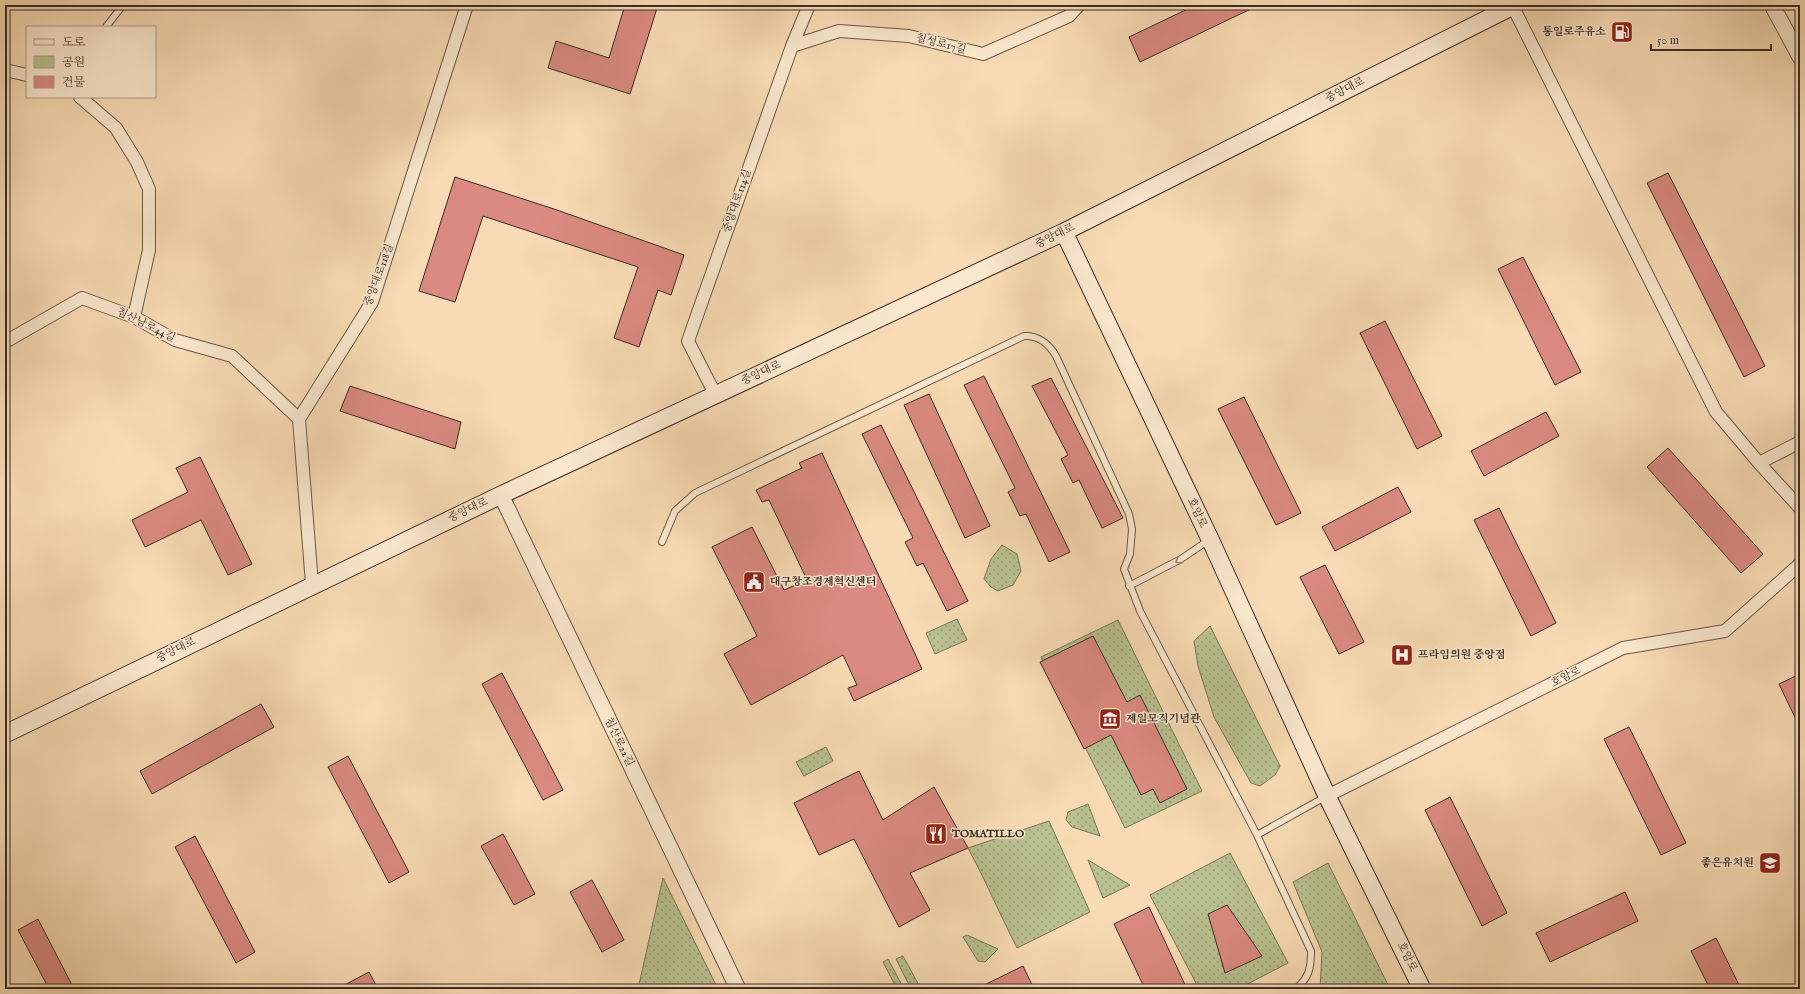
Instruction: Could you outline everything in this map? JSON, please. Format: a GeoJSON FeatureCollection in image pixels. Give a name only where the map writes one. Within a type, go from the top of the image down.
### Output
{"type":"FeatureCollection","features":[{"type":"Feature","properties":{"kind":"main road","name":"중앙대로"},"geometry":{"type":"LineString","coordinates":[[5,734],[312,584],[715,394],[1064,232],[1513,5]]}},
{"type":"Feature","properties":{"kind":"main road","name":"호암로"},"geometry":{"type":"LineString","coordinates":[[1064,232],[1210,539],[1327,796],[1422,989]]}},
{"type":"Feature","properties":{"kind":"street","name":"중앙대로118길"},"geometry":{"type":"LineString","coordinates":[[299,419],[372,302],[467,5]]}},
{"type":"Feature","properties":{"kind":"street","name":"중앙대로114길"},"geometry":{"type":"LineString","coordinates":[[715,394],[688,342],[792,46],[809,5]]}},
{"type":"Feature","properties":{"kind":"street","name":"칠성로17길"},"geometry":{"type":"LineString","coordinates":[[792,46],[838,31],[909,36],[983,54],[1069,16],[1079,5]]}},
{"type":"Feature","properties":{"kind":"street"},"geometry":{"type":"LineString","coordinates":[[1513,5],[1716,412],[1759,463],[1800,508]]}},
{"type":"Feature","properties":{"kind":"street"},"geometry":{"type":"LineString","coordinates":[[1772,5],[1800,57]]}},
{"type":"Feature","properties":{"kind":"street"},"geometry":{"type":"LineString","coordinates":[[5,70],[26,75]]}},
{"type":"Feature","properties":{"kind":"street"},"geometry":{"type":"LineString","coordinates":[[81,98],[116,128],[137,162],[148,189],[149,250],[134,317]]}},
{"type":"Feature","properties":{"kind":"street","name":"침산남로44길"},"geometry":{"type":"LineString","coordinates":[[5,342],[82,298],[134,317],[175,340],[232,356],[299,419]]}},
{"type":"Feature","properties":{"kind":"street"},"geometry":{"type":"LineString","coordinates":[[299,419],[312,584]]}},
{"type":"Feature","properties":{"kind":"street"},"geometry":{"type":"LineString","coordinates":[[1759,463],[1800,442]]}},
{"type":"Feature","properties":{"kind":"street","name":"침산로22길"},"geometry":{"type":"LineString","coordinates":[[500,495],[738,989]]}},
{"type":"Feature","properties":{"kind":"street","name":"호암로"},"geometry":{"type":"LineString","coordinates":[[1327,796],[1623,648],[1725,631],[1800,564]]}},
{"type":"Feature","properties":{"kind":"lane"},"geometry":{"type":"LineString","coordinates":[[107,26],[122,5]]}},
{"type":"Feature","properties":{"kind":"lane"},"geometry":{"type":"LineString","coordinates":[[662,542],[675,511],[696,493],[1024,336],[1032,335],[1050,346],[1129,514],[1132,529],[1130,554],[1124,569],[1129,586],[1144,618],[1257,835],[1311,952],[1311,964],[1306,980],[1296,989]]}},
{"type":"Feature","properties":{"kind":"lane"},"geometry":{"type":"LineString","coordinates":[[1129,586],[1181,559],[1210,539]]}},
{"type":"Feature","properties":{"kind":"lane"},"geometry":{"type":"LineString","coordinates":[[1257,835],[1327,796]]}},
{"type":"Feature","properties":{"kind":"green space"},"geometry":{"type":"Polygon","coordinates":[[[1002,545],[1017,554],[1021,571],[1013,585],[998,591],[991,587],[984,579],[991,559],[1002,545]]]}},
{"type":"Feature","properties":{"kind":"green space"},"geometry":{"type":"Polygon","coordinates":[[[957,619],[967,640],[935,654],[926,633],[957,619]]]}},
{"type":"Feature","properties":{"kind":"green space"},"geometry":{"type":"Polygon","coordinates":[[[1118,620],[1202,791],[1125,828],[1041,657],[1118,620]]]}},
{"type":"Feature","properties":{"kind":"green space"},"geometry":{"type":"Polygon","coordinates":[[[1210,626],[1280,766],[1275,775],[1260,786],[1251,783],[1214,717],[1198,666],[1194,641],[1210,626]]]}},
{"type":"Feature","properties":{"kind":"green space"},"geometry":{"type":"Polygon","coordinates":[[[826,747],[833,761],[804,776],[796,762],[826,747]]]}},
{"type":"Feature","properties":{"kind":"green space"},"geometry":{"type":"Polygon","coordinates":[[[1088,804],[1100,836],[1072,827],[1066,820],[1068,812],[1088,804]]]}},
{"type":"Feature","properties":{"kind":"green space"},"geometry":{"type":"Polygon","coordinates":[[[1049,821],[1090,912],[1017,948],[968,848],[1049,821]]]}},
{"type":"Feature","properties":{"kind":"green space"},"geometry":{"type":"Polygon","coordinates":[[[1230,853],[1288,963],[1238,989],[1199,989],[1150,895],[1230,853]]]}},
{"type":"Feature","properties":{"kind":"green space"},"geometry":{"type":"Polygon","coordinates":[[[1088,860],[1130,885],[1103,898],[1088,860]]]}},
{"type":"Feature","properties":{"kind":"green space"},"geometry":{"type":"Polygon","coordinates":[[[1328,863],[1390,989],[1320,989],[1322,952],[1293,882],[1328,863]]]}},
{"type":"Feature","properties":{"kind":"green space"},"geometry":{"type":"Polygon","coordinates":[[[663,878],[718,989],[638,989],[663,878]]]}},
{"type":"Feature","properties":{"kind":"green space"},"geometry":{"type":"Polygon","coordinates":[[[967,935],[998,949],[985,962],[978,961],[963,937],[967,935]]]}},
{"type":"Feature","properties":{"kind":"green space"},"geometry":{"type":"Polygon","coordinates":[[[903,956],[921,989],[911,989],[896,959],[903,956]]]}},
{"type":"Feature","properties":{"kind":"green space"},"geometry":{"type":"Polygon","coordinates":[[[888,959],[904,989],[897,989],[883,962],[888,959]]]}},
{"type":"Feature","properties":{"kind":"building"},"geometry":{"type":"Polygon","coordinates":[[[625,5],[658,5],[630,94],[548,68],[556,41],[609,58],[625,5]]]}},
{"type":"Feature","properties":{"kind":"building"},"geometry":{"type":"Polygon","coordinates":[[[1196,5],[1259,5],[1140,62],[1129,37],[1196,5]]]}},
{"type":"Feature","properties":{"kind":"building"},"geometry":{"type":"Polygon","coordinates":[[[1668,173],[1765,366],[1744,377],[1647,183],[1668,173]]]}},
{"type":"Feature","properties":{"kind":"building"},"geometry":{"type":"Polygon","coordinates":[[[455,177],[554,209],[684,255],[671,295],[658,290],[639,347],[614,338],[638,267],[483,216],[455,302],[419,291],[455,177]]]}},
{"type":"Feature","properties":{"kind":"building"},"geometry":{"type":"Polygon","coordinates":[[[1523,257],[1581,372],[1555,385],[1498,269],[1523,257]]]}},
{"type":"Feature","properties":{"kind":"building"},"geometry":{"type":"Polygon","coordinates":[[[1385,321],[1442,436],[1417,449],[1360,333],[1385,321]]]}},
{"type":"Feature","properties":{"kind":"building"},"geometry":{"type":"Polygon","coordinates":[[[984,376],[1070,552],[1049,562],[1026,514],[1020,516],[1008,492],[1015,488],[964,385],[984,376]]]}},
{"type":"Feature","properties":{"kind":"building"},"geometry":{"type":"Polygon","coordinates":[[[1051,378],[1123,518],[1102,528],[1079,480],[1073,483],[1061,459],[1068,455],[1032,386],[1051,378]]]}},
{"type":"Feature","properties":{"kind":"building"},"geometry":{"type":"Polygon","coordinates":[[[350,386],[461,422],[455,449],[340,411],[350,386]]]}},
{"type":"Feature","properties":{"kind":"building"},"geometry":{"type":"Polygon","coordinates":[[[929,394],[990,526],[965,538],[904,405],[929,394]]]}},
{"type":"Feature","properties":{"kind":"building"},"geometry":{"type":"Polygon","coordinates":[[[1244,397],[1301,513],[1276,525],[1218,409],[1244,397]]]}},
{"type":"Feature","properties":{"kind":"building"},"geometry":{"type":"Polygon","coordinates":[[[1546,412],[1559,436],[1484,476],[1471,451],[1546,412]]]}},
{"type":"Feature","properties":{"kind":"building"},"geometry":{"type":"Polygon","coordinates":[[[881,425],[968,601],[947,611],[923,563],[917,566],[905,542],[913,538],[862,434],[881,425]]]}},
{"type":"Feature","properties":{"kind":"building"},"geometry":{"type":"Polygon","coordinates":[[[1668,448],[1763,554],[1741,573],[1647,467],[1668,448]]]}},
{"type":"Feature","properties":{"kind":"building"},"geometry":{"type":"Polygon","coordinates":[[[822,453],[922,669],[854,701],[848,688],[857,685],[843,655],[751,705],[724,654],[757,636],[712,547],[752,527],[784,590],[807,580],[769,500],[762,502],[756,490],[802,468],[799,463],[822,453]]]}},
{"type":"Feature","properties":{"kind":"building"},"geometry":{"type":"Polygon","coordinates":[[[200,457],[252,564],[228,575],[201,520],[145,547],[132,520],[188,492],[176,468],[200,457]]]}},
{"type":"Feature","properties":{"kind":"building"},"geometry":{"type":"Polygon","coordinates":[[[1398,487],[1411,512],[1335,551],[1322,527],[1398,487]]]}},
{"type":"Feature","properties":{"kind":"building"},"geometry":{"type":"Polygon","coordinates":[[[1499,508],[1556,623],[1531,636],[1474,520],[1499,508]]]}},
{"type":"Feature","properties":{"kind":"building"},"geometry":{"type":"Polygon","coordinates":[[[1325,565],[1364,642],[1339,654],[1300,577],[1325,565]]]}},
{"type":"Feature","properties":{"kind":"building","name":"제일모직기념관"},"geometry":{"type":"Polygon","coordinates":[[[1093,636],[1127,702],[1140,695],[1187,789],[1160,803],[1153,789],[1141,795],[1111,735],[1084,749],[1040,662],[1093,636]]]}},
{"type":"Feature","properties":{"kind":"building"},"geometry":{"type":"Polygon","coordinates":[[[502,673],[563,790],[543,800],[482,684],[502,673]]]}},
{"type":"Feature","properties":{"kind":"building"},"geometry":{"type":"Polygon","coordinates":[[[1800,674],[1800,728],[1779,684],[1800,674]]]}},
{"type":"Feature","properties":{"kind":"building"},"geometry":{"type":"Polygon","coordinates":[[[261,704],[274,727],[152,794],[140,771],[261,704]]]}},
{"type":"Feature","properties":{"kind":"building"},"geometry":{"type":"Polygon","coordinates":[[[1629,727],[1686,843],[1661,855],[1604,739],[1629,727]]]}},
{"type":"Feature","properties":{"kind":"building"},"geometry":{"type":"Polygon","coordinates":[[[348,756],[409,872],[389,883],[328,767],[348,756]]]}},
{"type":"Feature","properties":{"kind":"building"},"geometry":{"type":"Polygon","coordinates":[[[859,771],[883,820],[934,787],[968,848],[910,873],[930,910],[899,927],[854,839],[819,855],[794,803],[859,771]]]}},
{"type":"Feature","properties":{"kind":"building"},"geometry":{"type":"Polygon","coordinates":[[[1450,797],[1507,913],[1482,926],[1425,810],[1450,797]]]}},
{"type":"Feature","properties":{"kind":"building"},"geometry":{"type":"Polygon","coordinates":[[[503,834],[535,894],[514,905],[481,846],[503,834]]]}},
{"type":"Feature","properties":{"kind":"building"},"geometry":{"type":"Polygon","coordinates":[[[195,836],[255,952],[236,963],[175,847],[195,836]]]}},
{"type":"Feature","properties":{"kind":"building"},"geometry":{"type":"Polygon","coordinates":[[[592,880],[624,940],[602,952],[570,892],[592,880]]]}},
{"type":"Feature","properties":{"kind":"building"},"geometry":{"type":"Polygon","coordinates":[[[1625,892],[1638,921],[1550,962],[1536,933],[1625,892]]]}},
{"type":"Feature","properties":{"kind":"building"},"geometry":{"type":"Polygon","coordinates":[[[1227,905],[1262,956],[1225,973],[1208,914],[1227,905]]]}},
{"type":"Feature","properties":{"kind":"building"},"geometry":{"type":"Polygon","coordinates":[[[1149,907],[1187,989],[1145,989],[1114,924],[1149,907]]]}},
{"type":"Feature","properties":{"kind":"building"},"geometry":{"type":"Polygon","coordinates":[[[38,919],[74,989],[49,989],[18,930],[38,919]]]}},
{"type":"Feature","properties":{"kind":"building"},"geometry":{"type":"Polygon","coordinates":[[[1716,938],[1741,989],[1710,989],[1691,951],[1716,938]]]}},
{"type":"Feature","properties":{"kind":"building"},"geometry":{"type":"Polygon","coordinates":[[[1023,966],[1034,989],[976,989],[1023,966]]]}},
{"type":"Feature","properties":{"kind":"building"},"geometry":{"type":"Polygon","coordinates":[[[369,972],[378,989],[337,989],[369,972]]]}},
{"type":"Feature","properties":{"kind":"place","name":"통일로주유소"},"geometry":{"type":"Point","coordinates":[1622,32]}},
{"type":"Feature","properties":{"kind":"place","name":"대구창조경제혁신센터"},"geometry":{"type":"Point","coordinates":[754,582]}},
{"type":"Feature","properties":{"kind":"place","name":"프라임의원 중앙점"},"geometry":{"type":"Point","coordinates":[1402,655]}},
{"type":"Feature","properties":{"kind":"place","name":"제일모직기념관"},"geometry":{"type":"Point","coordinates":[1110,719]}},
{"type":"Feature","properties":{"kind":"place","name":"TOMATILLO"},"geometry":{"type":"Point","coordinates":[936,834]}},
{"type":"Feature","properties":{"kind":"place","name":"좋은유치원"},"geometry":{"type":"Point","coordinates":[1770,863]}}]}
